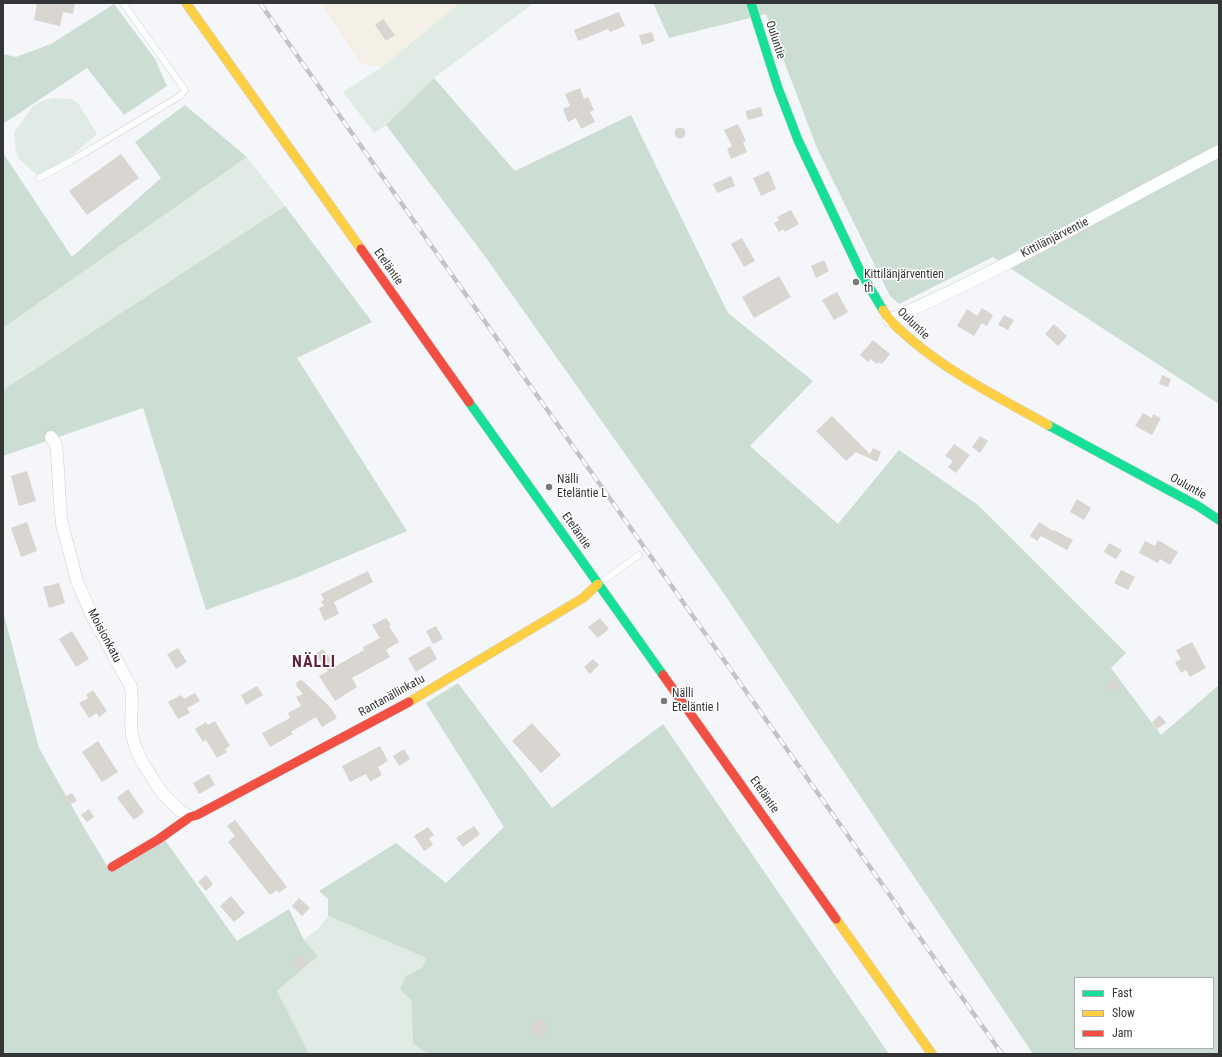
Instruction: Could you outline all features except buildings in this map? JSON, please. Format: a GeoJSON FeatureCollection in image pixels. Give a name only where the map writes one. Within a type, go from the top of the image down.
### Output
{"type":"FeatureCollection","features":[{"type":"Feature","properties":{"kind":"street","name":"Eteläntie"},"geometry":{"type":"LineString","coordinates":[[186,3],[932,1054]]}},
{"type":"Feature","properties":{"kind":"street","name":"Ouluntie"},"geometry":{"type":"LineString","coordinates":[[751,3],[778,88],[798,140],[861,273],[889,320],[924,351],[961,376],[1062,433],[1198,506],[1219,520]]}},
{"type":"Feature","properties":{"kind":"street","name":"Kittilänjärventie"},"geometry":{"type":"LineString","coordinates":[[889,320],[1072,230],[1219,151]]}},
{"type":"Feature","properties":{"kind":"street","name":"Moisionkatu"},"geometry":{"type":"LineString","coordinates":[[51,437],[56,445],[62,524],[77,581],[92,616],[131,687],[131,727],[135,746],[142,762],[162,793],[179,810],[190,817]]}},
{"type":"Feature","properties":{"kind":"street","name":"Rantanällinkatu"},"geometry":{"type":"LineString","coordinates":[[112,867],[158,839],[190,817],[197,815],[414,699],[583,598],[598,584]]}},
{"type":"Feature","properties":{"kind":"lane"},"geometry":{"type":"LineString","coordinates":[[39,178],[71,161],[180,96],[184,90],[123,3]]}},
{"type":"Feature","properties":{"kind":"lane"},"geometry":{"type":"LineString","coordinates":[[598,584],[639,555]]}},
{"type":"Feature","properties":{"kind":"shaded area"},"geometry":{"type":"Polygon","coordinates":[[[321,3],[460,3],[382,67],[360,63],[321,3]]]}},
{"type":"Feature","properties":{"kind":"shaded area"},"geometry":{"type":"Polygon","coordinates":[[[460,3],[534,3],[434,78],[386,125],[374,133],[343,92],[382,67],[460,3]]]}},
{"type":"Feature","properties":{"kind":"shaded area"},"geometry":{"type":"Polygon","coordinates":[[[54,98],[70,99],[78,103],[97,134],[68,159],[37,175],[19,159],[16,152],[14,133],[33,106],[44,100],[54,98]]]}},
{"type":"Feature","properties":{"kind":"shaded area"},"geometry":{"type":"Polygon","coordinates":[[[247,157],[285,206],[3,390],[3,328],[247,157]]]}},
{"type":"Feature","properties":{"kind":"shaded area"},"geometry":{"type":"Polygon","coordinates":[[[328,916],[426,958],[423,967],[406,976],[411,1000],[413,1044],[428,1054],[309,1054],[277,991],[318,956],[304,940],[319,928],[328,916]]]}},
{"type":"Feature","properties":{"kind":"green space"},"geometry":{"type":"Polygon","coordinates":[[[653,3],[1219,3],[1219,404],[993,257],[899,304],[890,296],[817,148],[766,14],[669,38],[653,3]]]}},
{"type":"Feature","properties":{"kind":"green space"},"geometry":{"type":"Polygon","coordinates":[[[114,4],[155,59],[167,86],[124,115],[87,68],[3,124],[3,54],[16,57],[51,44],[114,4]]]}},
{"type":"Feature","properties":{"kind":"green space"},"geometry":{"type":"Polygon","coordinates":[[[434,78],[515,171],[631,115],[728,313],[813,381],[750,446],[838,524],[899,450],[978,505],[1126,653],[1111,668],[1161,735],[1219,685],[1219,1054],[1033,1054],[727,598],[484,255],[386,125],[434,78]]]}},
{"type":"Feature","properties":{"kind":"green space"},"geometry":{"type":"Polygon","coordinates":[[[185,105],[247,157],[3,328],[3,153],[72,257],[161,178],[135,142],[185,105]]]}},
{"type":"Feature","properties":{"kind":"green space"},"geometry":{"type":"Polygon","coordinates":[[[285,206],[372,322],[297,358],[407,531],[293,579],[206,610],[143,408],[3,456],[3,390],[285,206]]]}},
{"type":"Feature","properties":{"kind":"green space"},"geometry":{"type":"Polygon","coordinates":[[[3,611],[39,748],[109,869],[165,840],[237,941],[289,909],[304,940],[318,956],[277,991],[309,1054],[3,1054],[3,611]]]}},
{"type":"Feature","properties":{"kind":"green space"},"geometry":{"type":"Polygon","coordinates":[[[458,683],[552,808],[663,724],[889,1054],[428,1054],[413,1044],[411,1000],[400,989],[406,976],[423,967],[426,958],[328,916],[328,899],[319,891],[396,843],[446,883],[504,827],[426,703],[458,683]]]}},
{"type":"Feature","properties":{"kind":"railway"},"geometry":{"type":"LineString","coordinates":[[260,3],[1002,1054]]}},
{"type":"Feature","properties":{"kind":"traffic: fast"},"geometry":{"type":"LineString","coordinates":[[751,3],[778,88],[798,140],[861,273],[883,310]]}},
{"type":"Feature","properties":{"kind":"traffic: fast"},"geometry":{"type":"LineString","coordinates":[[469,402],[663,675]]}},
{"type":"Feature","properties":{"kind":"traffic: fast"},"geometry":{"type":"LineString","coordinates":[[1048,425],[1198,506],[1219,520]]}},
{"type":"Feature","properties":{"kind":"traffic: slow"},"geometry":{"type":"LineString","coordinates":[[186,3],[361,249]]}},
{"type":"Feature","properties":{"kind":"traffic: slow"},"geometry":{"type":"LineString","coordinates":[[883,310],[888,318],[898,328],[940,362],[975,384],[1048,425]]}},
{"type":"Feature","properties":{"kind":"traffic: slow"},"geometry":{"type":"LineString","coordinates":[[409,702],[583,598],[598,584]]}},
{"type":"Feature","properties":{"kind":"traffic: slow"},"geometry":{"type":"LineString","coordinates":[[836,919],[932,1054]]}},
{"type":"Feature","properties":{"kind":"traffic: jam"},"geometry":{"type":"LineString","coordinates":[[361,249],[469,402]]}},
{"type":"Feature","properties":{"kind":"traffic: jam"},"geometry":{"type":"LineString","coordinates":[[663,675],[836,919]]}},
{"type":"Feature","properties":{"kind":"traffic: jam"},"geometry":{"type":"LineString","coordinates":[[112,867],[159,839],[190,817],[197,815],[409,702]]}},
{"type":"Feature","properties":{"kind":"place","name":"Kittilänjärventien th"},"geometry":{"type":"Point","coordinates":[856,282]}},
{"type":"Feature","properties":{"kind":"place","name":"Nälli Eteläntie L"},"geometry":{"type":"Point","coordinates":[549,487]}},
{"type":"Feature","properties":{"kind":"place","name":"Nälli Eteläntie I"},"geometry":{"type":"Point","coordinates":[664,701]}},
{"type":"Feature","properties":{"kind":"district","name":"NÄLLI"},"geometry":{"type":"Point","coordinates":[314,663]}}]}
